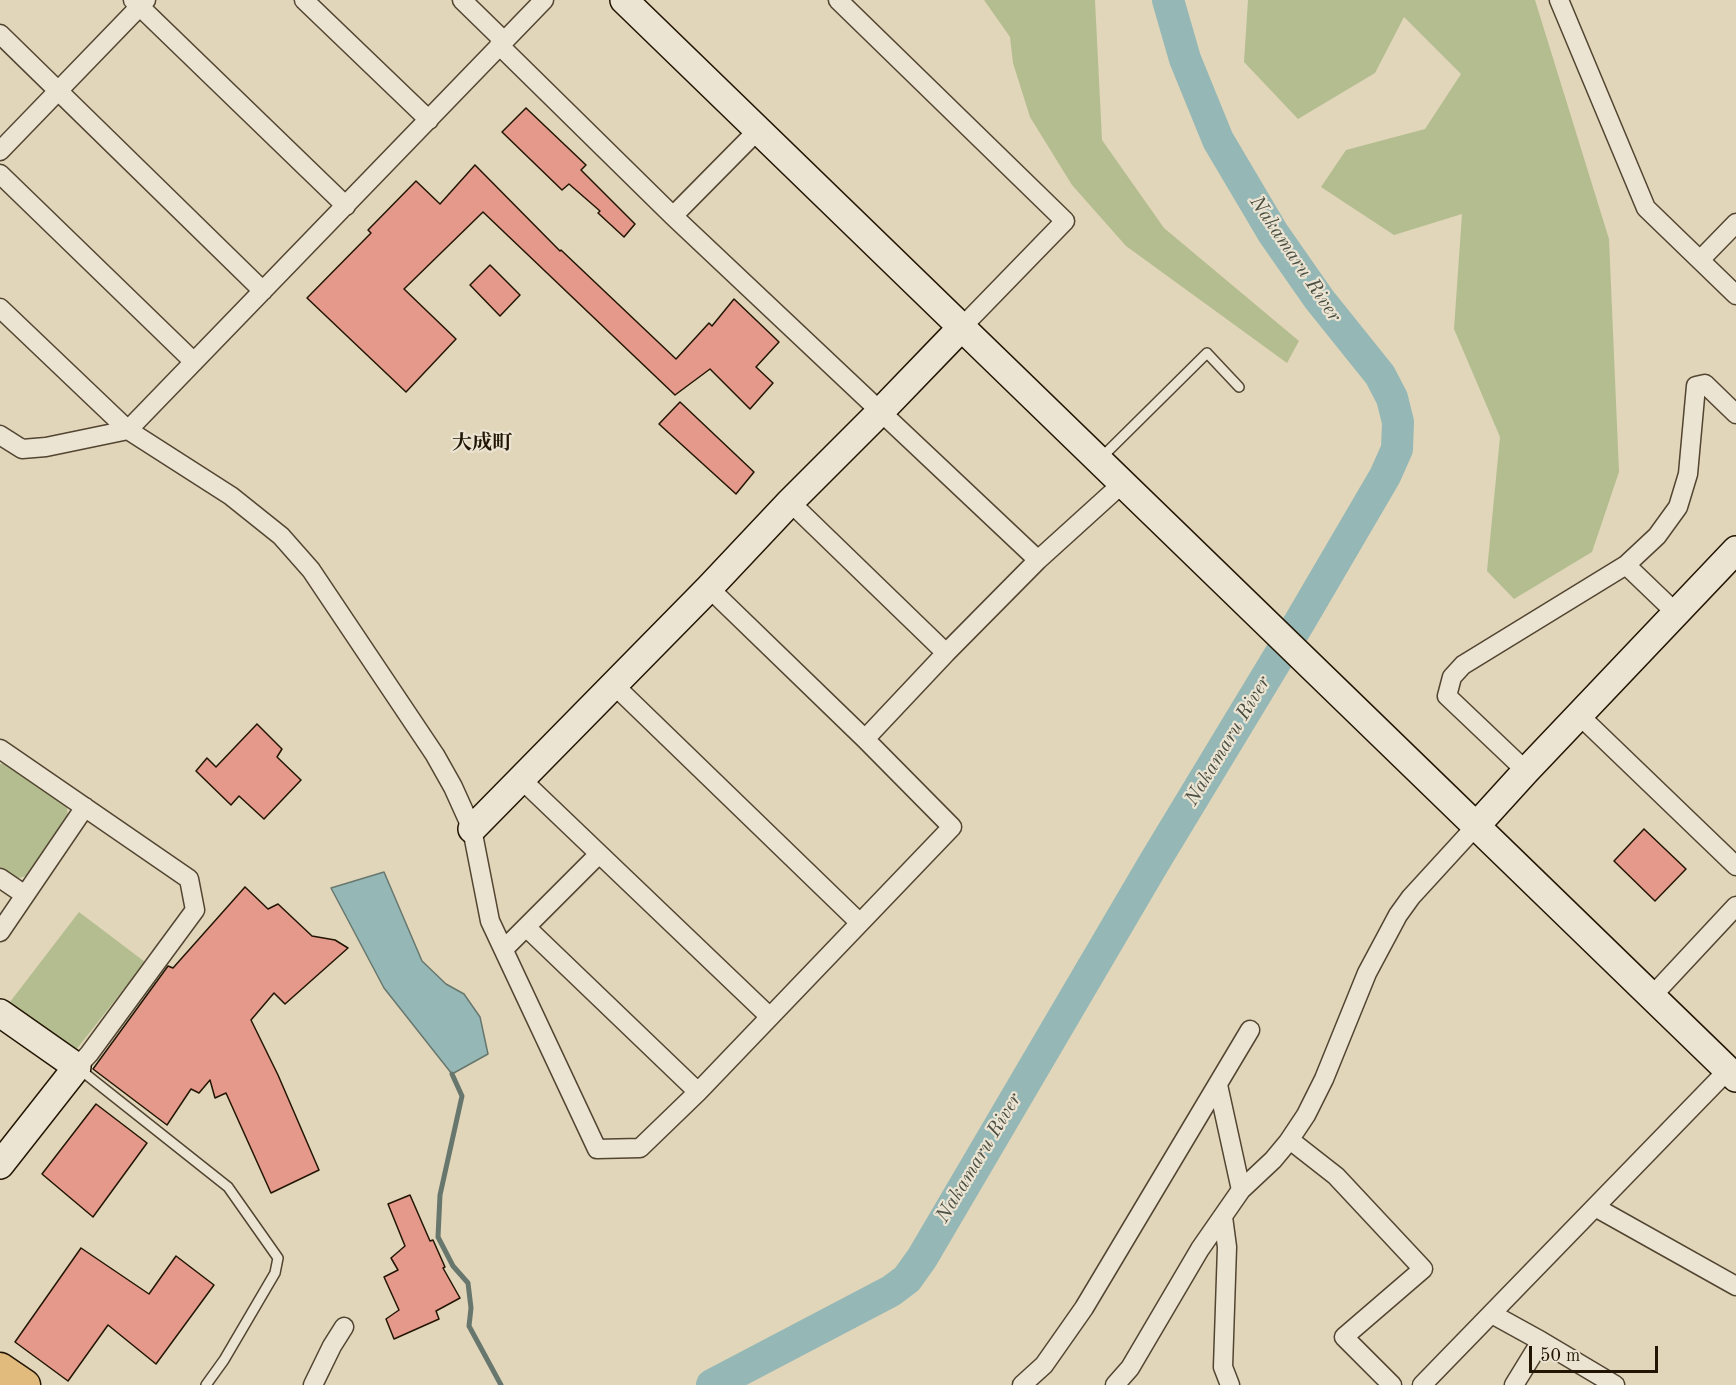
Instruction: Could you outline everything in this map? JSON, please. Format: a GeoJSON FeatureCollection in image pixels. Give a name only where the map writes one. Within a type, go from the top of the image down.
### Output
{"type":"FeatureCollection","features":[{"type":"Feature","properties":{"kind":"main road"},"geometry":{"type":"LineString","coordinates":[[0,1368],[25,1385]]}},
{"type":"Feature","properties":{"kind":"street"},"geometry":{"type":"LineString","coordinates":[[304,0],[429,120]]}},
{"type":"Feature","properties":{"kind":"street"},"geometry":{"type":"LineString","coordinates":[[462,0],[501,43],[673,216],[1038,560]]}},
{"type":"Feature","properties":{"kind":"street"},"geometry":{"type":"LineString","coordinates":[[0,435],[22,449],[46,447],[128,430],[544,0]]}},
{"type":"Feature","properties":{"kind":"street"},"geometry":{"type":"LineString","coordinates":[[624,0],[1732,1074],[1595,1207],[1422,1385]]}},
{"type":"Feature","properties":{"kind":"street"},"geometry":{"type":"LineString","coordinates":[[472,829],[1065,221],[838,0]]}},
{"type":"Feature","properties":{"kind":"street"},"geometry":{"type":"LineString","coordinates":[[1559,0],[1646,208],[1735,292]]}},
{"type":"Feature","properties":{"kind":"street"},"geometry":{"type":"LineString","coordinates":[[0,152],[139,2],[346,206]]}},
{"type":"Feature","properties":{"kind":"street"},"geometry":{"type":"LineString","coordinates":[[0,34],[263,291]]}},
{"type":"Feature","properties":{"kind":"street"},"geometry":{"type":"LineString","coordinates":[[673,216],[758,130]]}},
{"type":"Feature","properties":{"kind":"street"},"geometry":{"type":"LineString","coordinates":[[0,174],[194,362]]}},
{"type":"Feature","properties":{"kind":"street"},"geometry":{"type":"LineString","coordinates":[[1700,260],[1736,223]]}},
{"type":"Feature","properties":{"kind":"street"},"geometry":{"type":"LineString","coordinates":[[0,308],[128,430],[231,496],[281,536],[311,570],[435,755],[453,787],[472,829],[490,921],[597,1149],[640,1148],[698,1092],[952,827],[709,588]]}},
{"type":"Feature","properties":{"kind":"street"},"geometry":{"type":"LineString","coordinates":[[1526,771],[1447,696],[1452,677],[1463,665],[1626,565],[1657,536],[1678,507],[1688,474],[1696,386],[1705,384],[1736,414]]}},
{"type":"Feature","properties":{"kind":"street"},"geometry":{"type":"LineString","coordinates":[[865,739],[1038,560],[1123,483]]}},
{"type":"Feature","properties":{"kind":"street"},"geometry":{"type":"LineString","coordinates":[[790,502],[946,653]]}},
{"type":"Feature","properties":{"kind":"street"},"geometry":{"type":"LineString","coordinates":[[1115,1385],[1130,1368],[1200,1249],[1241,1190],[1273,1160],[1290,1140],[1306,1114],[1324,1079],[1367,973],[1398,915],[1411,897],[1526,771],[1736,550]]}},
{"type":"Feature","properties":{"kind":"street"},"geometry":{"type":"LineString","coordinates":[[1626,565],[1676,613]]}},
{"type":"Feature","properties":{"kind":"street"},"geometry":{"type":"LineString","coordinates":[[614,685],[860,923]]}},
{"type":"Feature","properties":{"kind":"street"},"geometry":{"type":"LineString","coordinates":[[1579,715],[1736,866]]}},
{"type":"Feature","properties":{"kind":"street"},"geometry":{"type":"LineString","coordinates":[[0,749],[189,879],[195,910],[89,1054],[76,1066],[0,1165]]}},
{"type":"Feature","properties":{"kind":"street"},"geometry":{"type":"LineString","coordinates":[[522,780],[770,1017]]}},
{"type":"Feature","properties":{"kind":"street"},"geometry":{"type":"LineString","coordinates":[[0,932],[85,807]]}},
{"type":"Feature","properties":{"kind":"street"},"geometry":{"type":"LineString","coordinates":[[504,948],[599,854]]}},
{"type":"Feature","properties":{"kind":"street"},"geometry":{"type":"LineString","coordinates":[[0,878],[25,896]]}},
{"type":"Feature","properties":{"kind":"street"},"geometry":{"type":"LineString","coordinates":[[1652,996],[1736,906]]}},
{"type":"Feature","properties":{"kind":"street"},"geometry":{"type":"LineString","coordinates":[[526,927],[698,1092]]}},
{"type":"Feature","properties":{"kind":"street"},"geometry":{"type":"LineString","coordinates":[[0,1013],[76,1066]]}},
{"type":"Feature","properties":{"kind":"street"},"geometry":{"type":"LineString","coordinates":[[1022,1385],[1044,1365],[1084,1308],[1250,1030]]}},
{"type":"Feature","properties":{"kind":"street"},"geometry":{"type":"LineString","coordinates":[[1218,1085],[1241,1190]]}},
{"type":"Feature","properties":{"kind":"street"},"geometry":{"type":"LineString","coordinates":[[1290,1140],[1336,1176],[1423,1269],[1344,1337],[1392,1385]]}},
{"type":"Feature","properties":{"kind":"street"},"geometry":{"type":"LineString","coordinates":[[1595,1207],[1736,1286]]}},
{"type":"Feature","properties":{"kind":"street"},"geometry":{"type":"LineString","coordinates":[[1223,1217],[1227,1247],[1223,1367],[1230,1385]]}},
{"type":"Feature","properties":{"kind":"street"},"geometry":{"type":"LineString","coordinates":[[1492,1314],[1615,1385]]}},
{"type":"Feature","properties":{"kind":"street"},"geometry":{"type":"LineString","coordinates":[[313,1385],[344,1326]]}},
{"type":"Feature","properties":{"kind":"street"},"geometry":{"type":"LineString","coordinates":[[1514,1385],[1541,1341]]}},
{"type":"Feature","properties":{"kind":"lane"},"geometry":{"type":"LineString","coordinates":[[1099,460],[1207,353],[1239,387]]}},
{"type":"Feature","properties":{"kind":"lane"},"geometry":{"type":"LineString","coordinates":[[76,1066],[228,1187],[278,1257],[275,1273],[224,1360],[206,1385]]}},
{"type":"Feature","properties":{"kind":"green space"},"geometry":{"type":"Polygon","coordinates":[[[984,0],[1095,0],[1102,140],[1164,228],[1299,341],[1287,363],[1126,246],[1072,185],[1030,117],[1013,63],[1010,37],[984,0]]]}},
{"type":"Feature","properties":{"kind":"green space"},"geometry":{"type":"Polygon","coordinates":[[[1248,0],[1535,0],[1609,239],[1619,472],[1592,552],[1514,599],[1487,571],[1500,437],[1454,329],[1462,214],[1394,235],[1321,187],[1346,150],[1425,129],[1461,74],[1404,17],[1375,73],[1298,119],[1244,62],[1248,0]]]}},
{"type":"Feature","properties":{"kind":"green space"},"geometry":{"type":"Polygon","coordinates":[[[6,763],[67,807],[68,819],[30,875],[15,879],[0,868],[0,764],[6,763]]]}},
{"type":"Feature","properties":{"kind":"green space"},"geometry":{"type":"Polygon","coordinates":[[[79,912],[145,962],[76,1050],[10,1002],[79,912]]]}},
{"type":"Feature","properties":{"kind":"water"},"geometry":{"type":"Polygon","coordinates":[[[384,872],[422,961],[446,984],[464,994],[480,1017],[488,1054],[452,1074],[384,988],[331,888],[384,872]]]}},
{"type":"Feature","properties":{"kind":"building"},"geometry":{"type":"Polygon","coordinates":[[[526,108],[586,165],[581,170],[635,224],[624,237],[598,213],[600,211],[569,184],[562,190],[502,132],[526,108]]]}},
{"type":"Feature","properties":{"kind":"building"},"geometry":{"type":"Polygon","coordinates":[[[475,165],[560,251],[676,359],[709,323],[712,326],[734,299],[779,342],[756,367],[773,383],[750,409],[710,369],[675,395],[483,212],[404,289],[456,339],[406,392],[307,298],[371,233],[368,230],[416,181],[440,204],[475,165]]]}},
{"type":"Feature","properties":{"kind":"building"},"geometry":{"type":"Polygon","coordinates":[[[490,265],[520,295],[500,316],[470,285],[490,265]]]}},
{"type":"Feature","properties":{"kind":"building"},"geometry":{"type":"Polygon","coordinates":[[[680,402],[754,472],[736,494],[659,424],[680,402]]]}},
{"type":"Feature","properties":{"kind":"building"},"geometry":{"type":"Polygon","coordinates":[[[257,724],[282,749],[277,757],[301,780],[264,819],[239,796],[231,805],[196,771],[207,758],[216,767],[257,724]]]}},
{"type":"Feature","properties":{"kind":"building"},"geometry":{"type":"Polygon","coordinates":[[[1644,829],[1686,869],[1655,901],[1614,861],[1644,829]]]}},
{"type":"Feature","properties":{"kind":"building"},"geometry":{"type":"Polygon","coordinates":[[[245,887],[268,909],[278,904],[312,936],[335,940],[348,948],[285,1004],[274,993],[251,1020],[278,1075],[319,1170],[271,1193],[226,1093],[215,1098],[210,1080],[199,1093],[191,1089],[167,1125],[93,1069],[168,966],[173,968],[245,887]]]}},
{"type":"Feature","properties":{"kind":"building"},"geometry":{"type":"Polygon","coordinates":[[[96,1104],[147,1143],[93,1217],[42,1174],[96,1104]]]}},
{"type":"Feature","properties":{"kind":"building"},"geometry":{"type":"Polygon","coordinates":[[[410,1195],[430,1241],[433,1240],[445,1267],[443,1268],[460,1298],[436,1311],[439,1319],[394,1339],[386,1319],[399,1310],[384,1277],[398,1270],[391,1258],[405,1246],[388,1204],[410,1195]]]}},
{"type":"Feature","properties":{"kind":"building"},"geometry":{"type":"Polygon","coordinates":[[[81,1248],[149,1294],[176,1256],[214,1285],[156,1364],[108,1325],[68,1381],[15,1342],[81,1248]]]}},
{"type":"Feature","properties":{"kind":"waterway","name":"Nakamaru River"},"geometry":{"type":"LineString","coordinates":[[712,1385],[891,1291],[907,1279],[922,1258],[1155,861],[1299,623],[1385,476],[1397,449],[1398,422],[1392,398],[1380,375],[1319,299],[1273,233],[1218,140],[1185,59],[1168,0]]}},
{"type":"Feature","properties":{"kind":"waterway"},"geometry":{"type":"LineString","coordinates":[[452,1074],[462,1096],[440,1195],[438,1237],[453,1266],[468,1283],[471,1308],[469,1326],[501,1385]]}},
{"type":"Feature","properties":{"kind":"district","name":"大成町"},"geometry":{"type":"Point","coordinates":[482,444]}}]}
